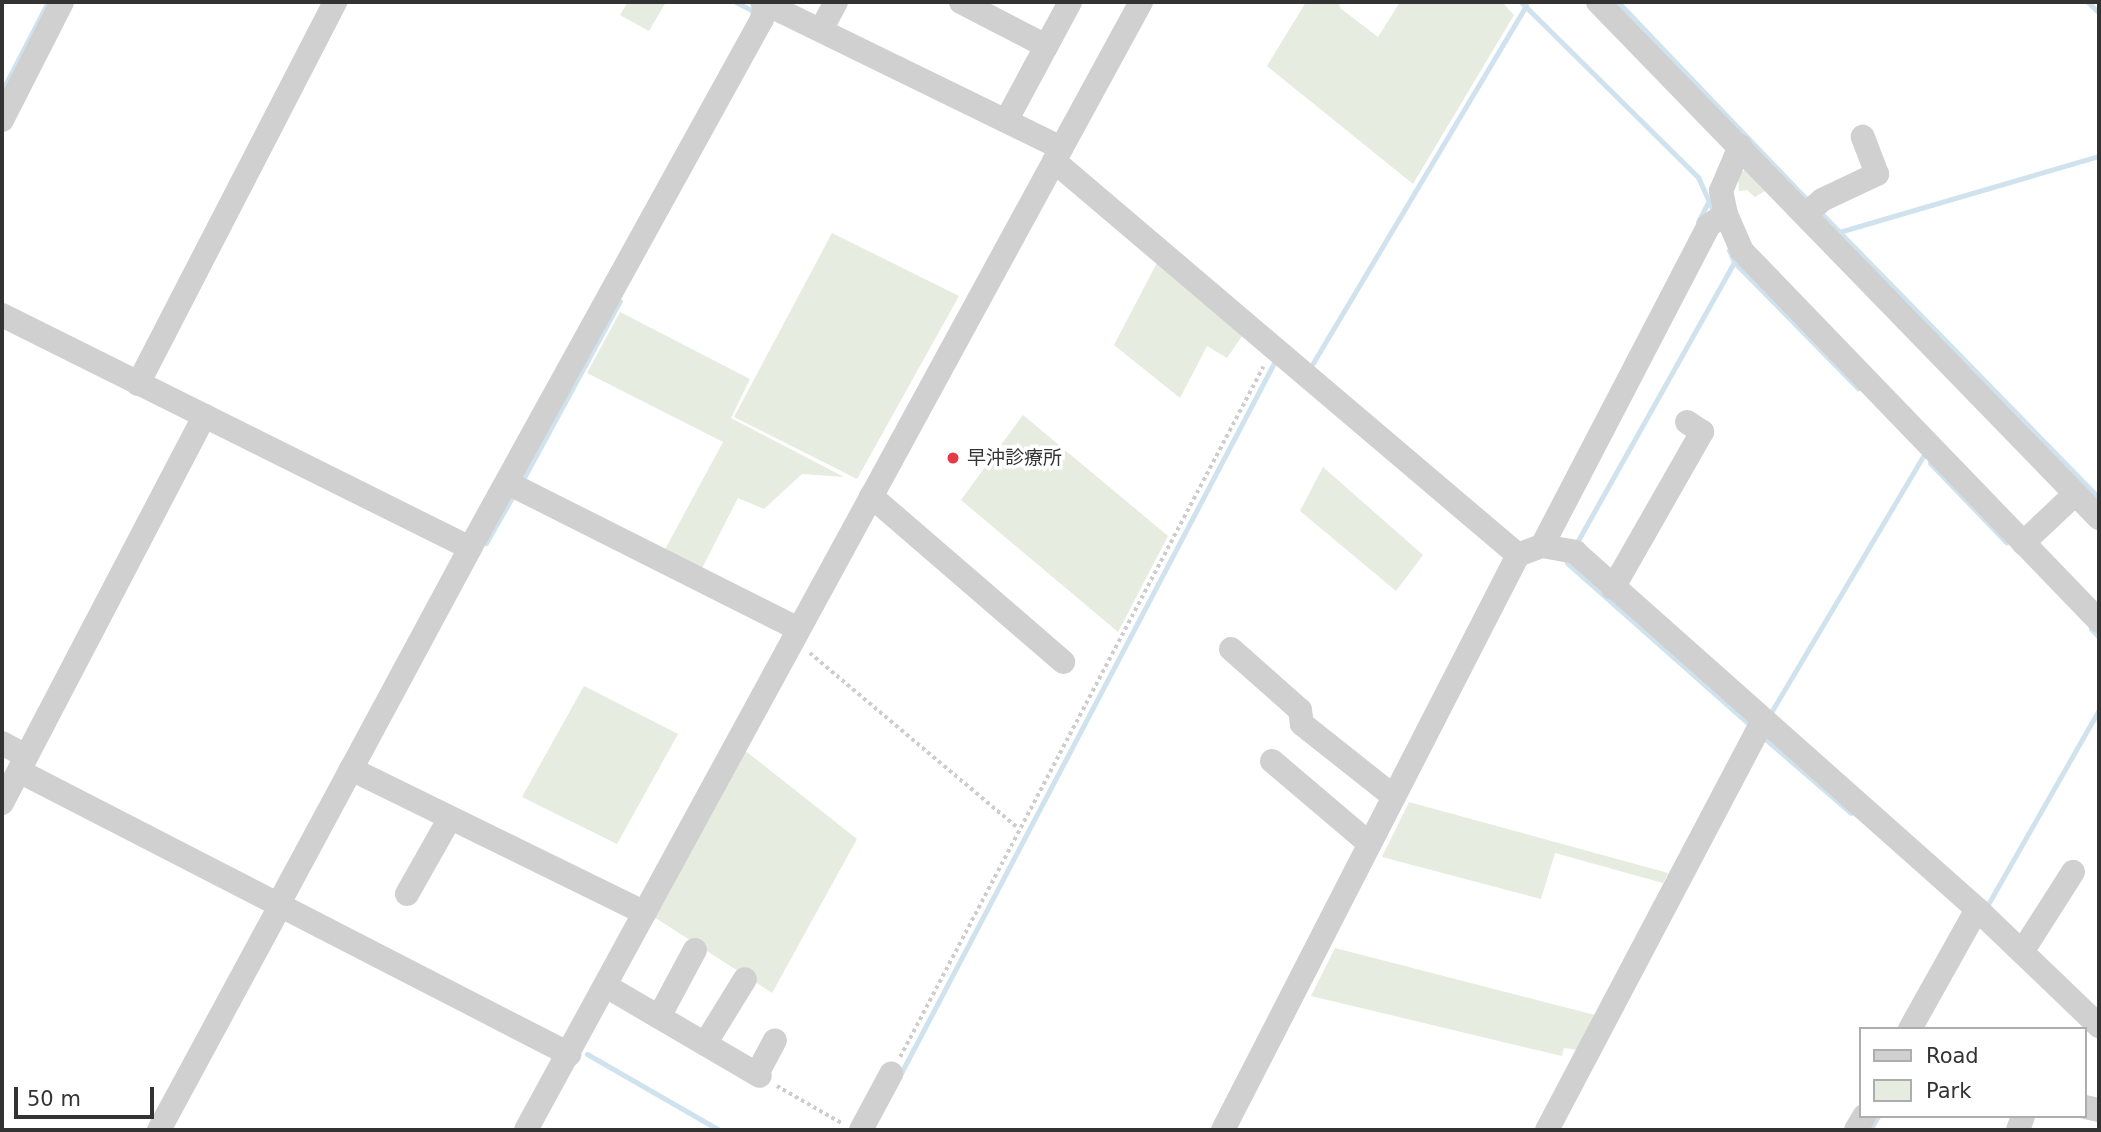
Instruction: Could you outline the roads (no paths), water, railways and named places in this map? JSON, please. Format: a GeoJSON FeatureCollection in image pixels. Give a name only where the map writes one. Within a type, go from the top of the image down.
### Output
{"type":"FeatureCollection","features":[{"type":"Feature","properties":{"kind":"street"},"geometry":{"type":"LineString","coordinates":[[2,120],[62,2]]}},
{"type":"Feature","properties":{"kind":"street"},"geometry":{"type":"LineString","coordinates":[[138,383],[335,2]]}},
{"type":"Feature","properties":{"kind":"street"},"geometry":{"type":"LineString","coordinates":[[821,30],[836,2]]}},
{"type":"Feature","properties":{"kind":"street"},"geometry":{"type":"LineString","coordinates":[[961,2],[1046,46]]}},
{"type":"Feature","properties":{"kind":"street"},"geometry":{"type":"LineString","coordinates":[[1006,121],[1070,2]]}},
{"type":"Feature","properties":{"kind":"street"},"geometry":{"type":"LineString","coordinates":[[526,1130],[562,1050],[606,986],[639,910],[793,629],[871,496],[1055,149],[1142,2]]}},
{"type":"Feature","properties":{"kind":"street"},"geometry":{"type":"LineString","coordinates":[[1598,2],[1740,146],[1814,207],[2099,518]]}},
{"type":"Feature","properties":{"kind":"street"},"geometry":{"type":"LineString","coordinates":[[159,1130],[357,772],[470,548],[515,486],[768,8],[821,30],[1006,121],[1055,149],[1277,350],[1518,555]]}},
{"type":"Feature","properties":{"kind":"street"},"geometry":{"type":"LineString","coordinates":[[1814,207],[1877,174],[1863,137]]}},
{"type":"Feature","properties":{"kind":"street"},"geometry":{"type":"LineString","coordinates":[[1542,546],[1720,218],[1721,191],[1740,146]]}},
{"type":"Feature","properties":{"kind":"street"},"geometry":{"type":"LineString","coordinates":[[1720,218],[1742,251],[2099,621]]}},
{"type":"Feature","properties":{"kind":"street"},"geometry":{"type":"LineString","coordinates":[[2,315],[470,548]]}},
{"type":"Feature","properties":{"kind":"street"},"geometry":{"type":"LineString","coordinates":[[2,803],[15,755],[204,416]]}},
{"type":"Feature","properties":{"kind":"street"},"geometry":{"type":"LineString","coordinates":[[1614,587],[1702,432],[1686,422]]}},
{"type":"Feature","properties":{"kind":"street"},"geometry":{"type":"LineString","coordinates":[[515,486],[793,629]]}},
{"type":"Feature","properties":{"kind":"street"},"geometry":{"type":"LineString","coordinates":[[2024,543],[2076,494]]}},
{"type":"Feature","properties":{"kind":"street"},"geometry":{"type":"LineString","coordinates":[[871,496],[1063,662]]}},
{"type":"Feature","properties":{"kind":"street"},"geometry":{"type":"LineString","coordinates":[[1223,1130],[1518,555],[1542,546],[1574,552],[1762,722],[1977,909],[2099,1026]]}},
{"type":"Feature","properties":{"kind":"street"},"geometry":{"type":"LineString","coordinates":[[1231,649],[1300,710],[1302,724],[1394,797]]}},
{"type":"Feature","properties":{"kind":"street"},"geometry":{"type":"LineString","coordinates":[[1547,1130],[1762,722]]}},
{"type":"Feature","properties":{"kind":"street"},"geometry":{"type":"LineString","coordinates":[[15,755],[284,904],[562,1050]]}},
{"type":"Feature","properties":{"kind":"street"},"geometry":{"type":"LineString","coordinates":[[1272,761],[1370,844]]}},
{"type":"Feature","properties":{"kind":"street"},"geometry":{"type":"LineString","coordinates":[[357,772],[639,910]]}},
{"type":"Feature","properties":{"kind":"street"},"geometry":{"type":"LineString","coordinates":[[407,894],[450,818]]}},
{"type":"Feature","properties":{"kind":"street"},"geometry":{"type":"LineString","coordinates":[[2022,952],[2073,872]]}},
{"type":"Feature","properties":{"kind":"street"},"geometry":{"type":"LineString","coordinates":[[1911,1027],[1977,909]]}},
{"type":"Feature","properties":{"kind":"street"},"geometry":{"type":"LineString","coordinates":[[659,1017],[695,950]]}},
{"type":"Feature","properties":{"kind":"street"},"geometry":{"type":"LineString","coordinates":[[705,1044],[745,979]]}},
{"type":"Feature","properties":{"kind":"street"},"geometry":{"type":"LineString","coordinates":[[606,986],[759,1075],[775,1040]]}},
{"type":"Feature","properties":{"kind":"street"},"geometry":{"type":"LineString","coordinates":[[861,1130],[891,1074]]}},
{"type":"Feature","properties":{"kind":"waterway"},"geometry":{"type":"LineString","coordinates":[[2,91],[48,2]]}},
{"type":"Feature","properties":{"kind":"waterway"},"geometry":{"type":"LineString","coordinates":[[736,2],[755,12]]}},
{"type":"Feature","properties":{"kind":"waterway"},"geometry":{"type":"LineString","coordinates":[[1521,2],[1698,177],[1715,215]]}},
{"type":"Feature","properties":{"kind":"waterway"},"geometry":{"type":"LineString","coordinates":[[1618,2],[1809,202]]}},
{"type":"Feature","properties":{"kind":"waterway"},"geometry":{"type":"LineString","coordinates":[[2088,2],[2099,13]]}},
{"type":"Feature","properties":{"kind":"waterway"},"geometry":{"type":"LineString","coordinates":[[1310,368],[1526,6]]}},
{"type":"Feature","properties":{"kind":"waterway"},"geometry":{"type":"LineString","coordinates":[[1839,232],[2099,156]]}},
{"type":"Feature","properties":{"kind":"waterway"},"geometry":{"type":"LineString","coordinates":[[1698,222],[1709,200]]}},
{"type":"Feature","properties":{"kind":"waterway"},"geometry":{"type":"LineString","coordinates":[[1819,211],[2099,498]]}},
{"type":"Feature","properties":{"kind":"waterway"},"geometry":{"type":"LineString","coordinates":[[1729,250],[1734,262],[1858,388]]}},
{"type":"Feature","properties":{"kind":"waterway"},"geometry":{"type":"LineString","coordinates":[[1576,544],[1734,262]]}},
{"type":"Feature","properties":{"kind":"waterway"},"geometry":{"type":"LineString","coordinates":[[521,483],[620,301]]}},
{"type":"Feature","properties":{"kind":"waterway"},"geometry":{"type":"LineString","coordinates":[[900,1075],[1276,359]]}},
{"type":"Feature","properties":{"kind":"waterway"},"geometry":{"type":"LineString","coordinates":[[1770,714],[1923,456]]}},
{"type":"Feature","properties":{"kind":"waterway"},"geometry":{"type":"LineString","coordinates":[[1930,463],[2006,542]]}},
{"type":"Feature","properties":{"kind":"waterway"},"geometry":{"type":"LineString","coordinates":[[486,543],[514,494]]}},
{"type":"Feature","properties":{"kind":"waterway"},"geometry":{"type":"LineString","coordinates":[[1567,563],[1749,724]]}},
{"type":"Feature","properties":{"kind":"waterway"},"geometry":{"type":"LineString","coordinates":[[2091,629],[2099,637]]}},
{"type":"Feature","properties":{"kind":"waterway"},"geometry":{"type":"LineString","coordinates":[[1987,906],[2099,710]]}},
{"type":"Feature","properties":{"kind":"waterway"},"geometry":{"type":"LineString","coordinates":[[1763,737],[1851,813]]}},
{"type":"Feature","properties":{"kind":"waterway"},"geometry":{"type":"LineString","coordinates":[[587,1054],[719,1130]]}},
{"type":"Feature","properties":{"kind":"waterway"},"geometry":{"type":"LineString","coordinates":[[1870,1130],[1877,1118]]}},
{"type":"Feature","properties":{"kind":"place","name":"早沖診療所"},"geometry":{"type":"Point","coordinates":[953,458]}}]}
